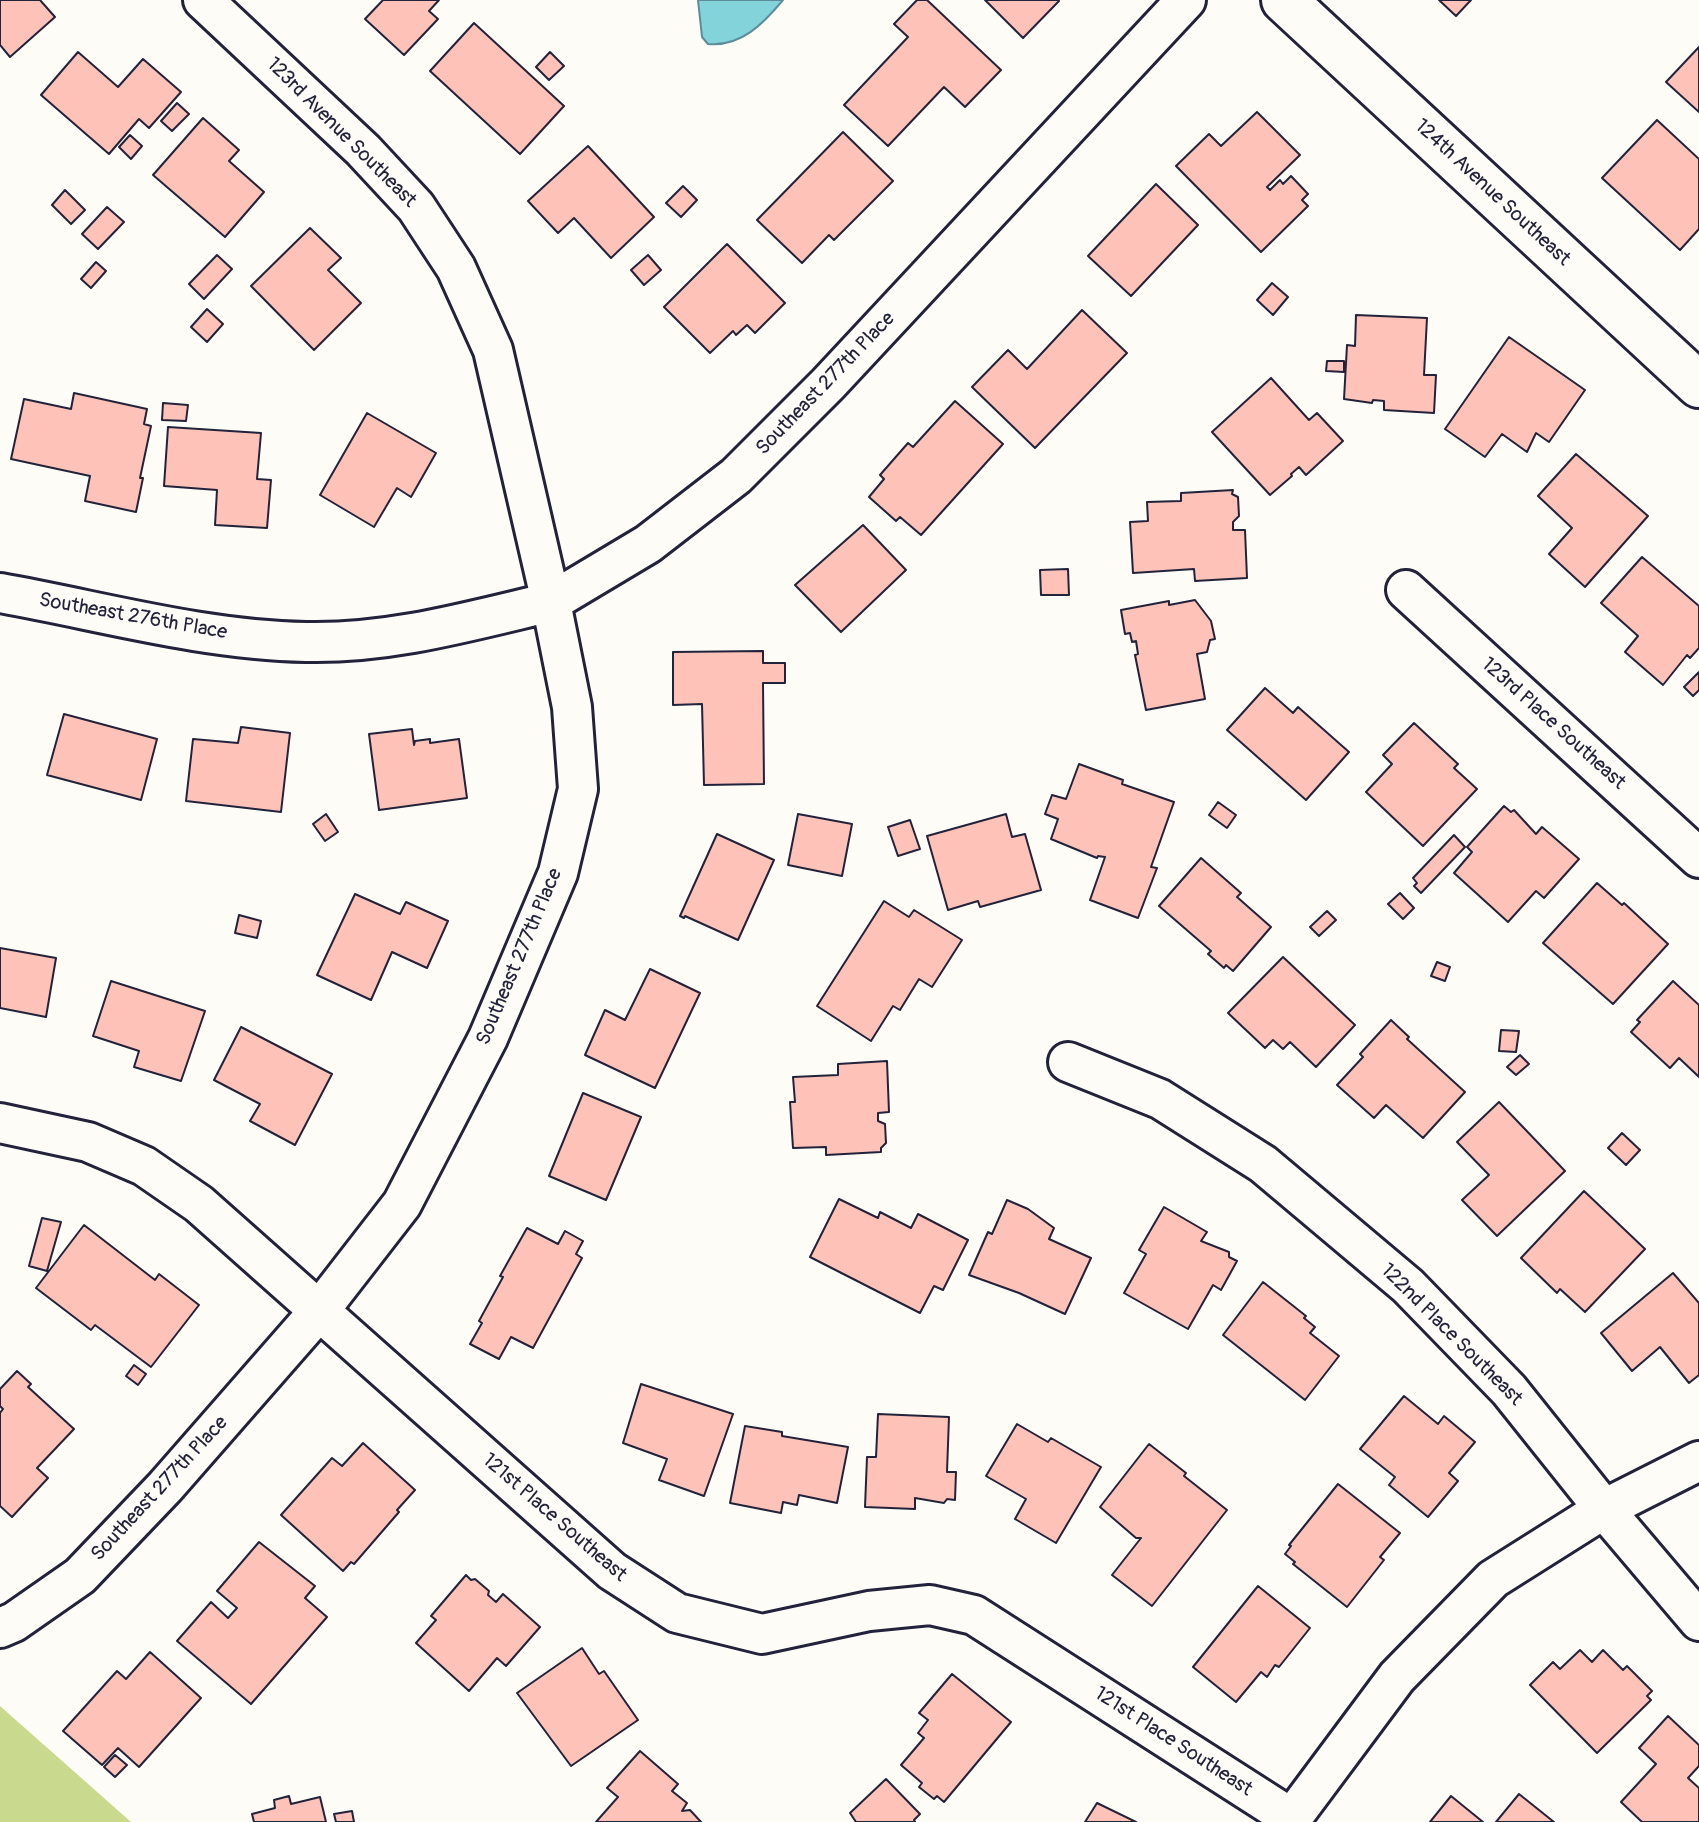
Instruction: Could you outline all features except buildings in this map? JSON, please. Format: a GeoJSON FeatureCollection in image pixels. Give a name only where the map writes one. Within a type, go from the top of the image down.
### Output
{"type":"FeatureCollection","features":[{"type":"Feature","properties":{"kind":"street","name":"123rd Avenue Southeast"},"geometry":{"type":"LineString","coordinates":[[203,0],[363,150],[416,207],[456,268],[493,350],[551,602]]}},
{"type":"Feature","properties":{"kind":"street","name":"Southeast 277th Place"},"geometry":{"type":"LineString","coordinates":[[0,1628],[14,1622],[80,1576],[165,1487],[319,1311],[402,1204],[488,1038],[558,873],[578,789],[572,707],[551,602],[648,544],[736,476],[828,384],[1186,0]]}},
{"type":"Feature","properties":{"kind":"street","name":"124th Avenue Southeast"},"geometry":{"type":"LineString","coordinates":[[1284,0],[1698,381]]}},
{"type":"Feature","properties":{"kind":"street","name":"123rd Place Southeast"},"geometry":{"type":"LineString","coordinates":[[1406,590],[1699,858]]}},
{"type":"Feature","properties":{"kind":"street","name":"Southeast 276th Place"},"geometry":{"type":"LineString","coordinates":[[0,593],[209,634],[306,642],[409,636],[551,602]]}},
{"type":"Feature","properties":{"kind":"street","name":"122nd Place Southeast"},"geometry":{"type":"LineString","coordinates":[[1068,1062],[1160,1099],[1263,1164],[1408,1286],[1509,1390],[1699,1621]]}},
{"type":"Feature","properties":{"kind":"street","name":"121st Place Southeast"},"geometry":{"type":"LineString","coordinates":[[0,1123],[88,1142],[144,1166],[199,1204],[612,1571],[677,1613],[762,1634],[869,1611],[930,1605],[974,1615],[1290,1820]]}},
{"type":"Feature","properties":{"kind":"street"},"geometry":{"type":"LineString","coordinates":[[1290,1820],[1397,1677],[1493,1579],[1604,1509],[1699,1461]]}},
{"type":"Feature","properties":{"kind":"green space"},"geometry":{"type":"Polygon","coordinates":[[[0,1706],[131,1822],[0,1822],[0,1706]]]}},
{"type":"Feature","properties":{"kind":"water"},"geometry":{"type":"Polygon","coordinates":[[[698,0],[783,0],[759,25],[741,38],[708,44],[702,37],[698,0]]]}}]}
